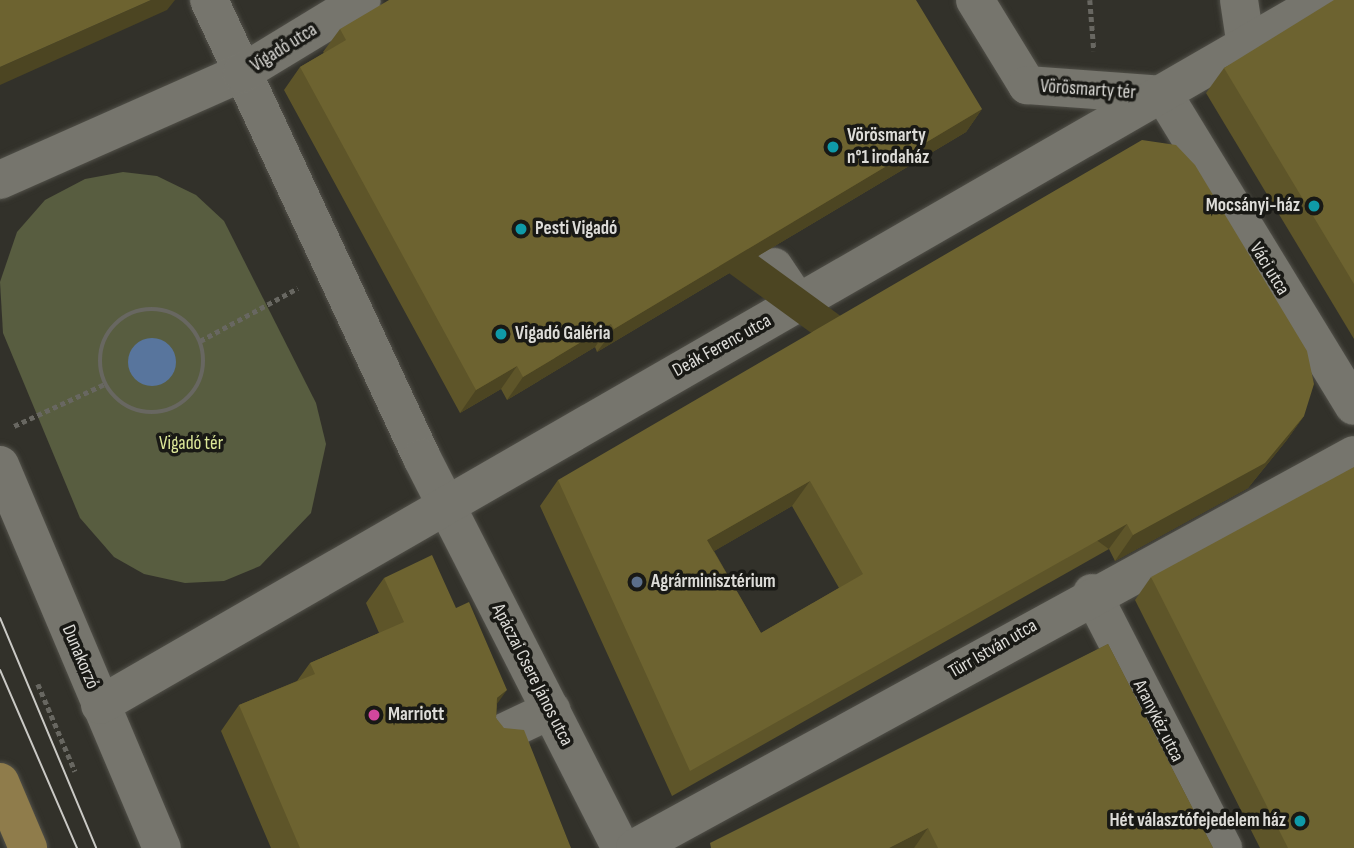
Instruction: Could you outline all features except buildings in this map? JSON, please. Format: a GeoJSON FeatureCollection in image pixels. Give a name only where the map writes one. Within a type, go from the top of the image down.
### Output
{"type":"FeatureCollection","features":[{"type":"Feature","properties":{"kind":"main road"},"geometry":{"type":"LineString","coordinates":[[0,782],[28,848]]}},
{"type":"Feature","properties":{"kind":"street"},"geometry":{"type":"LineString","coordinates":[[100,705],[444,502],[332,271],[209,0]]}},
{"type":"Feature","properties":{"kind":"street","name":"Vigadó utca"},"geometry":{"type":"LineString","coordinates":[[242,74],[362,0]]}},
{"type":"Feature","properties":{"kind":"street","name":"Vörösmarty tér"},"geometry":{"type":"LineString","coordinates":[[975,0],[1027,85],[1164,95]]}},
{"type":"Feature","properties":{"kind":"street"},"geometry":{"type":"LineString","coordinates":[[1239,0],[1246,47],[1324,0]]}},
{"type":"Feature","properties":{"kind":"street","name":"Vörösmarty tér"},"geometry":{"type":"LineString","coordinates":[[999,190],[1246,47]]}},
{"type":"Feature","properties":{"kind":"street"},"geometry":{"type":"LineString","coordinates":[[0,180],[242,74]]}},
{"type":"Feature","properties":{"kind":"street","name":"Vörösmarty tér"},"geometry":{"type":"LineString","coordinates":[[1164,95],[1184,132]]}},
{"type":"Feature","properties":{"kind":"street","name":"Váci utca"},"geometry":{"type":"LineString","coordinates":[[1184,132],[1354,406]]}},
{"type":"Feature","properties":{"kind":"street","name":"Deák Ferenc utca"},"geometry":{"type":"LineString","coordinates":[[444,502],[999,190]]}},
{"type":"Feature","properties":{"kind":"street"},"geometry":{"type":"LineString","coordinates":[[775,268],[798,303]]}},
{"type":"Feature","properties":{"kind":"street","name":"Türr István utca"},"geometry":{"type":"LineString","coordinates":[[635,848],[1092,593],[1354,455]]}},
{"type":"Feature","properties":{"kind":"street","name":"Dunakorzó"},"geometry":{"type":"LineString","coordinates":[[0,465],[162,848]]}},
{"type":"Feature","properties":{"kind":"street","name":"Apáczai Csere János utca"},"geometry":{"type":"LineString","coordinates":[[444,502],[621,848]]}},
{"type":"Feature","properties":{"kind":"street","name":"Aranykéz utca"},"geometry":{"type":"LineString","coordinates":[[1092,593],[1223,848]]}},
{"type":"Feature","properties":{"kind":"street"},"geometry":{"type":"LineString","coordinates":[[498,735],[551,710]]}},
{"type":"Feature","properties":{"kind":"path"},"geometry":{"type":"LineString","coordinates":[[1090,0],[1098,90]]}},
{"type":"Feature","properties":{"kind":"path"},"geometry":{"type":"LineString","coordinates":[[200,341],[332,271]]}},
{"type":"Feature","properties":{"kind":"path"},"geometry":{"type":"LineString","coordinates":[[163,310],[191,327],[200,341],[202,376],[194,392],[165,412],[130,409],[105,384],[100,368],[106,336],[130,314],[163,310]]}},
{"type":"Feature","properties":{"kind":"path"},"geometry":{"type":"LineString","coordinates":[[0,433],[105,384]]}},
{"type":"Feature","properties":{"kind":"path"},"geometry":{"type":"LineString","coordinates":[[38,684],[75,771]]}},
{"type":"Feature","properties":{"kind":"green space","name":"Vigadó tér"},"geometry":{"type":"Polygon","coordinates":[[[123,172],[157,176],[196,195],[224,221],[316,403],[326,444],[311,513],[260,566],[224,581],[185,583],[144,574],[114,557],[80,518],[3,333],[0,282],[17,232],[45,200],[85,179],[123,172]]]}},
{"type":"Feature","properties":{"kind":"water"},"geometry":{"type":"Polygon","coordinates":[[[152,338],[169,345],[176,362],[169,379],[152,386],[135,379],[128,362],[135,345],[152,338]]]}},
{"type":"Feature","properties":{"kind":"tram line"},"geometry":{"type":"LineString","coordinates":[[0,618],[96,848]]}},
{"type":"Feature","properties":{"kind":"tram line"},"geometry":{"type":"LineString","coordinates":[[0,670],[77,848]]}},
{"type":"Feature","properties":{"kind":"place","name":"Vörösmarty n°1 irodaház"},"geometry":{"type":"Point","coordinates":[833,147]}},
{"type":"Feature","properties":{"kind":"place","name":"Mocsányi-ház"},"geometry":{"type":"Point","coordinates":[1314,206]}},
{"type":"Feature","properties":{"kind":"place","name":"Pesti Vigadó"},"geometry":{"type":"Point","coordinates":[521,229]}},
{"type":"Feature","properties":{"kind":"place","name":"Vigadó Galéria"},"geometry":{"type":"Point","coordinates":[501,334]}},
{"type":"Feature","properties":{"kind":"place","name":"Agrárminisztérium"},"geometry":{"type":"Point","coordinates":[637,582]}},
{"type":"Feature","properties":{"kind":"place","name":"Marriott"},"geometry":{"type":"Point","coordinates":[374,715]}},
{"type":"Feature","properties":{"kind":"place","name":"Hét választófejedelem ház"},"geometry":{"type":"Point","coordinates":[1300,821]}}]}
